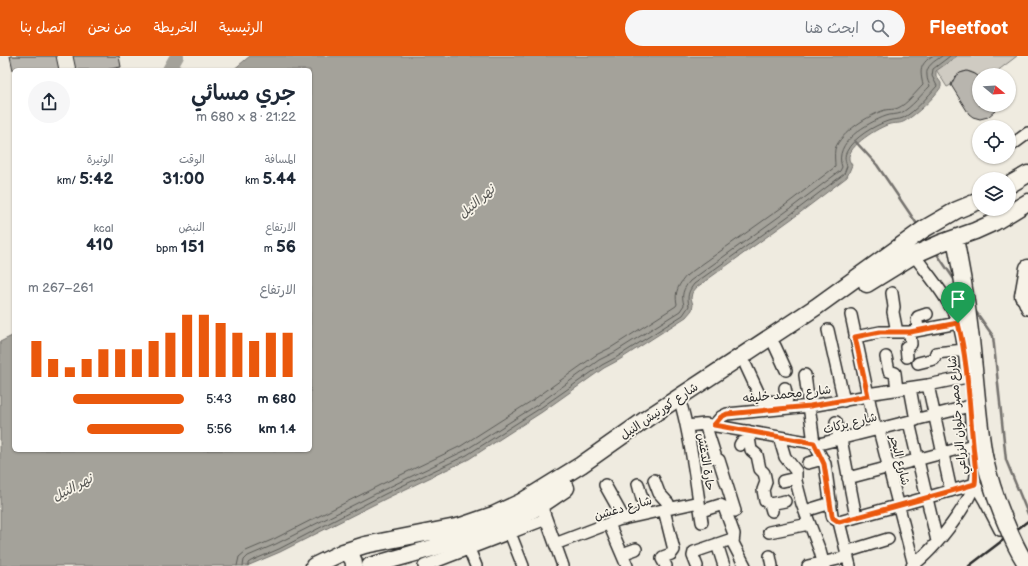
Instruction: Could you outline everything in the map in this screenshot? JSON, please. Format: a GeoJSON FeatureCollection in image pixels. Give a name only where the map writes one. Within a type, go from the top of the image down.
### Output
{"type":"FeatureCollection","features":[{"type":"Feature","properties":{"kind":"highway"},"geometry":{"type":"LineString","coordinates":[[1016,181],[1028,174]]}},
{"type":"Feature","properties":{"kind":"highway","name":"شارع كورنيش النيل"},"geometry":{"type":"LineString","coordinates":[[374,565],[477,534],[530,512],[543,512],[682,408],[901,262],[927,248],[955,239],[995,222],[1028,202]]}},
{"type":"Feature","properties":{"kind":"highway","name":"شارع كورنيش النيل"},"geometry":{"type":"LineString","coordinates":[[314,566],[343,552],[373,543],[461,526],[494,515],[528,499],[816,307],[924,229],[957,210],[972,204]]}},
{"type":"Feature","properties":{"kind":"highway"},"geometry":{"type":"LineString","coordinates":[[955,239],[963,281],[974,366],[980,434],[978,451],[1017,550],[1028,566]]}},
{"type":"Feature","properties":{"kind":"highway"},"geometry":{"type":"LineString","coordinates":[[1026,302],[1028,268]]}},
{"type":"Feature","properties":{"kind":"highway"},"geometry":{"type":"LineString","coordinates":[[373,543],[371,546],[370,555],[374,565]]}},
{"type":"Feature","properties":{"kind":"highway"},"geometry":{"type":"LineString","coordinates":[[343,552],[353,559],[354,566]]}},
{"type":"Feature","properties":{"kind":"street"},"geometry":{"type":"LineString","coordinates":[[1016,142],[1028,133]]}},
{"type":"Feature","properties":{"kind":"street","name":"شارع مصر حلوان الزراعي"},"geometry":{"type":"LineString","coordinates":[[913,565],[938,541],[962,509],[975,484],[978,451],[970,406],[964,350],[958,323],[943,295],[914,255]]}},
{"type":"Feature","properties":{"kind":"street"},"geometry":{"type":"LineString","coordinates":[[892,293],[894,305],[893,312],[897,332]]}},
{"type":"Feature","properties":{"kind":"street"},"geometry":{"type":"LineString","coordinates":[[907,357],[906,347],[911,344],[918,317],[927,314]]}},
{"type":"Feature","properties":{"kind":"street","name":"شارع البحر"},"geometry":{"type":"LineString","coordinates":[[851,315],[874,423],[879,430],[913,565]]}},
{"type":"Feature","properties":{"kind":"street"},"geometry":{"type":"LineString","coordinates":[[855,337],[880,332],[914,331],[958,323]]}},
{"type":"Feature","properties":{"kind":"street"},"geometry":{"type":"LineString","coordinates":[[828,330],[844,401]]}},
{"type":"Feature","properties":{"kind":"street"},"geometry":{"type":"LineString","coordinates":[[775,346],[786,370]]}},
{"type":"Feature","properties":{"kind":"street"},"geometry":{"type":"LineString","coordinates":[[918,363],[934,359],[936,353],[964,350]]}},
{"type":"Feature","properties":{"kind":"street"},"geometry":{"type":"LineString","coordinates":[[886,357],[889,371],[895,373],[896,390]]}},
{"type":"Feature","properties":{"kind":"street"},"geometry":{"type":"LineString","coordinates":[[746,366],[764,405],[786,401],[785,388]]}},
{"type":"Feature","properties":{"kind":"street"},"geometry":{"type":"LineString","coordinates":[[805,375],[814,443],[823,459],[827,474],[833,518],[839,522],[848,558]]}},
{"type":"Feature","properties":{"kind":"street","name":"شارع محمد خليفه"},"geometry":{"type":"LineString","coordinates":[[710,425],[724,414],[764,405],[810,406],[844,401],[868,395],[967,377]]}},
{"type":"Feature","properties":{"kind":"street"},"geometry":{"type":"LineString","coordinates":[[928,385],[951,491]]}},
{"type":"Feature","properties":{"kind":"street"},"geometry":{"type":"LineString","coordinates":[[910,388],[912,421],[918,460],[938,541]]}},
{"type":"Feature","properties":{"kind":"street","name":"شارع بركات"},"geometry":{"type":"LineString","coordinates":[[687,426],[710,425],[746,439],[779,437],[820,444],[970,406]]}},
{"type":"Feature","properties":{"kind":"street","name":"حارة الدغش"},"geometry":{"type":"LineString","coordinates":[[682,408],[692,451],[689,474],[701,511]]}},
{"type":"Feature","properties":{"kind":"street"},"geometry":{"type":"LineString","coordinates":[[836,422],[856,517]]}},
{"type":"Feature","properties":{"kind":"street"},"geometry":{"type":"LineString","coordinates":[[710,425],[716,458],[719,460],[735,511]]}},
{"type":"Feature","properties":{"kind":"street"},"geometry":{"type":"LineString","coordinates":[[779,437],[785,458],[796,471],[796,478],[804,511],[824,565]]}},
{"type":"Feature","properties":{"kind":"street"},"geometry":{"type":"LineString","coordinates":[[746,439],[751,450],[757,454],[760,469],[764,472],[766,482],[763,490],[765,501],[771,507],[785,501]]}},
{"type":"Feature","properties":{"kind":"street"},"geometry":{"type":"LineString","coordinates":[[848,478],[943,454],[978,451]]}},
{"type":"Feature","properties":{"kind":"street"},"geometry":{"type":"LineString","coordinates":[[808,463],[823,459]]}},
{"type":"Feature","properties":{"kind":"street"},"geometry":{"type":"LineString","coordinates":[[783,481],[796,478]]}},
{"type":"Feature","properties":{"kind":"street"},"geometry":{"type":"LineString","coordinates":[[654,480],[660,493],[668,503],[667,509],[674,550],[671,554],[663,557],[662,559],[666,566]]}},
{"type":"Feature","properties":{"kind":"street"},"geometry":{"type":"LineString","coordinates":[[638,484],[646,514]]}},
{"type":"Feature","properties":{"kind":"street"},"geometry":{"type":"LineString","coordinates":[[839,522],[975,484],[1000,530]]}},
{"type":"Feature","properties":{"kind":"street"},"geometry":{"type":"LineString","coordinates":[[605,485],[624,519]]}},
{"type":"Feature","properties":{"kind":"street"},"geometry":{"type":"LineString","coordinates":[[804,511],[831,504]]}},
{"type":"Feature","properties":{"kind":"street","name":"شارع دغشن"},"geometry":{"type":"LineString","coordinates":[[555,544],[624,519],[667,509],[701,511],[720,505],[724,507],[734,534],[732,539]]}},
{"type":"Feature","properties":{"kind":"street"},"geometry":{"type":"LineString","coordinates":[[424,566],[469,550],[510,532],[543,512],[562,566]]}},
{"type":"Feature","properties":{"kind":"street"},"geometry":{"type":"LineString","coordinates":[[609,524],[627,566]]}},
{"type":"Feature","properties":{"kind":"street"},"geometry":{"type":"LineString","coordinates":[[768,532],[809,524]]}},
{"type":"Feature","properties":{"kind":"street"},"geometry":{"type":"LineString","coordinates":[[510,532],[523,566]]}},
{"type":"Feature","properties":{"kind":"street"},"geometry":{"type":"LineString","coordinates":[[697,566],[693,556],[694,552],[732,539],[733,544],[745,566]]}},
{"type":"Feature","properties":{"kind":"street"},"geometry":{"type":"LineString","coordinates":[[808,566],[824,565],[848,558],[888,539]]}},
{"type":"Feature","properties":{"kind":"street"},"geometry":{"type":"LineString","coordinates":[[717,544],[724,566]]}},
{"type":"Feature","properties":{"kind":"street"},"geometry":{"type":"LineString","coordinates":[[469,550],[476,566]]}},
{"type":"Feature","properties":{"kind":"street"},"geometry":{"type":"LineString","coordinates":[[622,554],[636,550]]}},
{"type":"Feature","properties":{"kind":"shaded area"},"geometry":{"type":"Polygon","coordinates":[[[1017,56],[1001,68],[972,68],[972,73],[966,71],[959,74],[953,80],[951,85],[947,87],[928,57],[1017,56]]]}},
{"type":"Feature","properties":{"kind":"water","name":"نهر النيل"},"geometry":{"type":"Polygon","coordinates":[[[250,56],[957,56],[936,71],[936,76],[941,83],[941,87],[930,101],[920,110],[903,122],[890,124],[879,129],[853,148],[849,159],[852,165],[847,177],[697,287],[692,293],[692,310],[686,317],[604,368],[542,412],[469,459],[387,498],[280,552],[247,566],[0,566],[0,342],[12,336],[12,452],[312,452],[312,68],[235,68],[250,56]]]}},
{"type":"Feature","properties":{"kind":"building"},"geometry":{"type":"Polygon","coordinates":[[[10,56],[56,56],[59,68],[13,68],[10,56]]]}},
{"type":"Feature","properties":{"kind":"building"},"geometry":{"type":"Polygon","coordinates":[[[73,56],[119,56],[121,67],[116,68],[76,68],[73,56]]]}},
{"type":"Feature","properties":{"kind":"building"},"geometry":{"type":"Polygon","coordinates":[[[967,71],[972,73],[972,112],[994,112],[988,117],[980,119],[969,114],[951,85],[955,77],[960,73],[967,71]]]}},
{"type":"Feature","properties":{"kind":"waterway"},"geometry":{"type":"LineString","coordinates":[[170,68],[177,56]]}},
{"type":"Feature","properties":{"kind":"waterway"},"geometry":{"type":"LineString","coordinates":[[855,141],[877,165],[919,227]]}},
{"type":"Feature","properties":{"kind":"waterway"},"geometry":{"type":"LineString","coordinates":[[935,251],[956,282]]}},
{"type":"Feature","properties":{"kind":"waterway"},"geometry":{"type":"LineString","coordinates":[[974,309],[993,336],[1006,460],[1028,514]]}},
{"type":"Feature","properties":{"kind":"railway"},"geometry":{"type":"LineString","coordinates":[[969,566],[1028,521]]}},
{"type":"Feature","properties":{"kind":"route"},"geometry":{"type":"LineString","coordinates":[[958,323],[962,337],[968,386],[976,467],[975,484],[839,522],[833,518],[832,515],[827,474],[822,456],[814,443],[714,425],[724,414],[834,403],[868,396],[855,337],[880,332],[905,333],[958,323]]}}]}
